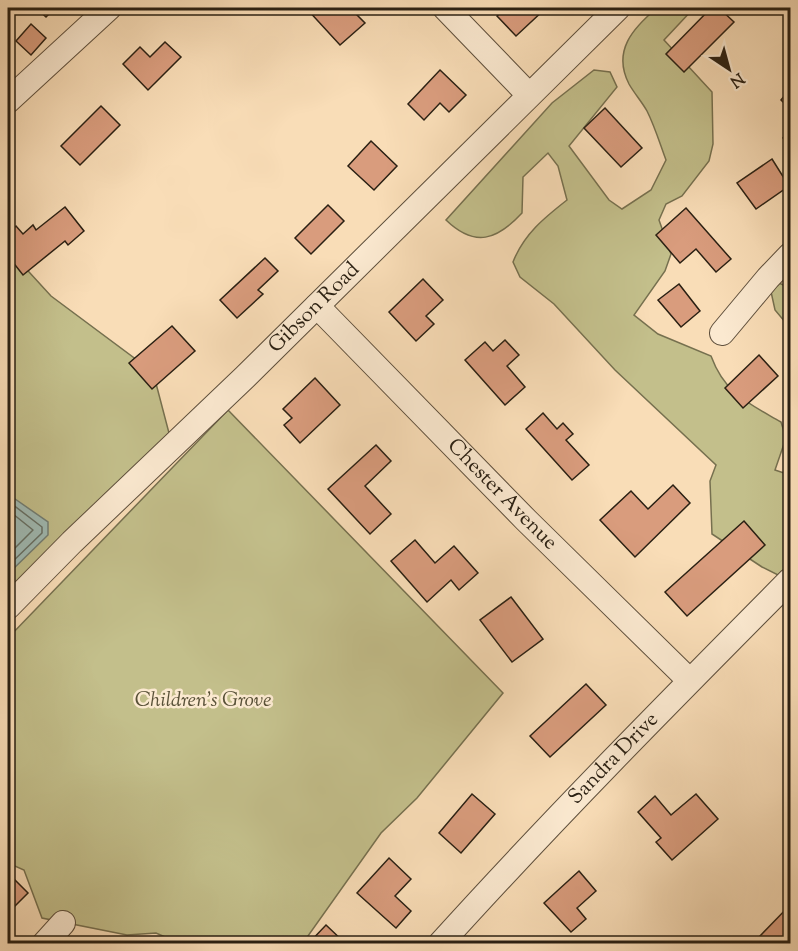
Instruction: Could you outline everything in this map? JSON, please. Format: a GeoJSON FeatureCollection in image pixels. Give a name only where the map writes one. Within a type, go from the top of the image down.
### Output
{"type":"FeatureCollection","features":[{"type":"Feature","properties":{"kind":"street"},"geometry":{"type":"LineString","coordinates":[[8,101],[109,8]]}},
{"type":"Feature","properties":{"kind":"street"},"geometry":{"type":"LineString","coordinates":[[445,8],[529,95]]}},
{"type":"Feature","properties":{"kind":"street","name":"Gibson Road"},"geometry":{"type":"LineString","coordinates":[[8,607],[618,8]]}},
{"type":"Feature","properties":{"kind":"street"},"geometry":{"type":"LineString","coordinates":[[722,333],[790,255]]}},
{"type":"Feature","properties":{"kind":"street","name":"Chester Avenue"},"geometry":{"type":"LineString","coordinates":[[317,306],[526,520],[689,680]]}},
{"type":"Feature","properties":{"kind":"street","name":"Sandra Drive"},"geometry":{"type":"LineString","coordinates":[[440,944],[529,845],[790,580]]}},
{"type":"Feature","properties":{"kind":"street"},"geometry":{"type":"LineString","coordinates":[[44,944],[63,922]]}},
{"type":"Feature","properties":{"kind":"green space"},"geometry":{"type":"Polygon","coordinates":[[[657,8],[694,8],[664,40],[712,92],[713,144],[709,161],[682,196],[666,204],[659,220],[671,254],[665,271],[634,315],[658,334],[711,356],[723,380],[731,389],[748,403],[781,422],[786,438],[775,470],[790,475],[790,581],[762,567],[712,534],[710,481],[716,465],[615,370],[554,304],[520,277],[513,262],[523,243],[543,220],[567,200],[558,166],[548,153],[523,177],[522,213],[504,229],[486,237],[476,237],[467,235],[446,220],[552,103],[594,70],[610,72],[617,87],[569,146],[609,200],[622,209],[651,190],[666,160],[647,111],[629,84],[624,72],[623,61],[624,51],[633,32],[657,8]]]}},
{"type":"Feature","properties":{"kind":"green space"},"geometry":{"type":"Polygon","coordinates":[[[8,249],[51,296],[153,372],[169,433],[8,597],[8,249]]]}},
{"type":"Feature","properties":{"kind":"green space"},"geometry":{"type":"Polygon","coordinates":[[[768,278],[790,288],[790,328],[775,310],[768,278]]]}},
{"type":"Feature","properties":{"kind":"green space","name":"Children's Grove"},"geometry":{"type":"Polygon","coordinates":[[[228,410],[503,693],[417,798],[381,833],[303,943],[179,943],[156,933],[127,935],[42,918],[24,870],[8,863],[8,638],[228,410]]]}},
{"type":"Feature","properties":{"kind":"water"},"geometry":{"type":"Polygon","coordinates":[[[8,494],[48,522],[48,535],[8,574],[8,494]]]}},
{"type":"Feature","properties":{"kind":"building"},"geometry":{"type":"Polygon","coordinates":[[[36,8],[55,8],[46,17],[36,8]]]}},
{"type":"Feature","properties":{"kind":"building"},"geometry":{"type":"Polygon","coordinates":[[[306,8],[350,8],[365,23],[340,45],[306,8]]]}},
{"type":"Feature","properties":{"kind":"building"},"geometry":{"type":"Polygon","coordinates":[[[506,8],[546,8],[516,36],[497,16],[506,8]]]}},
{"type":"Feature","properties":{"kind":"building"},"geometry":{"type":"Polygon","coordinates":[[[711,8],[719,8],[734,22],[684,72],[666,54],[711,8]]]}},
{"type":"Feature","properties":{"kind":"building"},"geometry":{"type":"Polygon","coordinates":[[[31,24],[46,38],[31,55],[16,41],[31,24]]]}},
{"type":"Feature","properties":{"kind":"building"},"geometry":{"type":"Polygon","coordinates":[[[165,42],[181,57],[148,90],[123,64],[140,47],[150,57],[165,42]]]}},
{"type":"Feature","properties":{"kind":"building"},"geometry":{"type":"Polygon","coordinates":[[[440,70],[466,95],[449,112],[440,103],[424,120],[408,104],[440,70]]]}},
{"type":"Feature","properties":{"kind":"building"},"geometry":{"type":"Polygon","coordinates":[[[790,89],[790,109],[781,100],[790,89]]]}},
{"type":"Feature","properties":{"kind":"building"},"geometry":{"type":"Polygon","coordinates":[[[101,106],[120,125],[80,165],[61,146],[101,106]]]}},
{"type":"Feature","properties":{"kind":"building"},"geometry":{"type":"Polygon","coordinates":[[[605,108],[642,148],[621,167],[584,128],[605,108]]]}},
{"type":"Feature","properties":{"kind":"building"},"geometry":{"type":"Polygon","coordinates":[[[790,130],[790,144],[783,138],[790,130]]]}},
{"type":"Feature","properties":{"kind":"building"},"geometry":{"type":"Polygon","coordinates":[[[371,141],[397,166],[374,190],[348,166],[371,141]]]}},
{"type":"Feature","properties":{"kind":"building"},"geometry":{"type":"Polygon","coordinates":[[[772,159],[789,186],[756,209],[737,183],[772,159]]]}},
{"type":"Feature","properties":{"kind":"building"},"geometry":{"type":"Polygon","coordinates":[[[328,205],[344,221],[311,254],[295,238],[328,205]]]}},
{"type":"Feature","properties":{"kind":"building"},"geometry":{"type":"Polygon","coordinates":[[[65,207],[84,231],[68,245],[65,241],[23,275],[8,256],[8,233],[16,226],[23,234],[33,225],[36,230],[65,207]]]}},
{"type":"Feature","properties":{"kind":"building"},"geometry":{"type":"Polygon","coordinates":[[[686,208],[731,259],[716,272],[696,249],[680,263],[656,235],[686,208]]]}},
{"type":"Feature","properties":{"kind":"building"},"geometry":{"type":"Polygon","coordinates":[[[265,258],[278,271],[258,290],[263,294],[237,318],[220,300],[265,258]]]}},
{"type":"Feature","properties":{"kind":"building"},"geometry":{"type":"Polygon","coordinates":[[[423,279],[443,300],[426,316],[434,324],[416,341],[389,312],[423,279]]]}},
{"type":"Feature","properties":{"kind":"building"},"geometry":{"type":"Polygon","coordinates":[[[679,284],[700,311],[681,327],[658,300],[679,284]]]}},
{"type":"Feature","properties":{"kind":"building"},"geometry":{"type":"Polygon","coordinates":[[[172,326],[195,351],[152,389],[129,363],[172,326]]]}},
{"type":"Feature","properties":{"kind":"building"},"geometry":{"type":"Polygon","coordinates":[[[505,340],[519,355],[507,366],[525,387],[505,405],[465,360],[485,342],[493,351],[505,340]]]}},
{"type":"Feature","properties":{"kind":"building"},"geometry":{"type":"Polygon","coordinates":[[[759,355],[778,376],[743,408],[725,388],[759,355]]]}},
{"type":"Feature","properties":{"kind":"building"},"geometry":{"type":"Polygon","coordinates":[[[315,378],[340,405],[300,443],[284,425],[292,418],[283,409],[315,378]]]}},
{"type":"Feature","properties":{"kind":"building"},"geometry":{"type":"Polygon","coordinates":[[[543,413],[557,429],[563,423],[573,434],[566,440],[589,465],[572,480],[526,429],[543,413]]]}},
{"type":"Feature","properties":{"kind":"building"},"geometry":{"type":"Polygon","coordinates":[[[376,445],[391,461],[365,486],[391,514],[370,534],[328,489],[376,445]]]}},
{"type":"Feature","properties":{"kind":"building"},"geometry":{"type":"Polygon","coordinates":[[[673,485],[690,503],[635,557],[600,520],[631,491],[648,509],[673,485]]]}},
{"type":"Feature","properties":{"kind":"building"},"geometry":{"type":"Polygon","coordinates":[[[744,521],[765,545],[687,616],[665,592],[744,521]]]}},
{"type":"Feature","properties":{"kind":"building"},"geometry":{"type":"Polygon","coordinates":[[[415,540],[435,563],[454,546],[478,573],[459,590],[451,580],[427,602],[391,561],[415,540]]]}},
{"type":"Feature","properties":{"kind":"building"},"geometry":{"type":"Polygon","coordinates":[[[511,597],[543,639],[512,662],[480,620],[511,597]]]}},
{"type":"Feature","properties":{"kind":"building"},"geometry":{"type":"Polygon","coordinates":[[[790,655],[790,669],[784,662],[790,655]]]}},
{"type":"Feature","properties":{"kind":"building"},"geometry":{"type":"Polygon","coordinates":[[[586,684],[606,705],[550,757],[530,736],[586,684]]]}},
{"type":"Feature","properties":{"kind":"building"},"geometry":{"type":"Polygon","coordinates":[[[472,794],[495,814],[461,853],[439,833],[472,794]]]}},
{"type":"Feature","properties":{"kind":"building"},"geometry":{"type":"Polygon","coordinates":[[[696,794],[718,819],[672,860],[656,842],[661,838],[638,812],[655,796],[671,815],[696,794]]]}},
{"type":"Feature","properties":{"kind":"building"},"geometry":{"type":"Polygon","coordinates":[[[389,858],[411,879],[395,896],[411,911],[396,928],[357,893],[389,858]]]}},
{"type":"Feature","properties":{"kind":"building"},"geometry":{"type":"Polygon","coordinates":[[[579,871],[596,891],[577,908],[586,919],[571,932],[544,903],[579,871]]]}},
{"type":"Feature","properties":{"kind":"building"},"geometry":{"type":"Polygon","coordinates":[[[8,873],[28,893],[9,912],[8,911],[8,873]]]}},
{"type":"Feature","properties":{"kind":"building"},"geometry":{"type":"Polygon","coordinates":[[[790,905],[790,944],[768,944],[760,936],[790,905]]]}},
{"type":"Feature","properties":{"kind":"building"},"geometry":{"type":"Polygon","coordinates":[[[326,925],[346,944],[308,944],[326,925]]]}}]}
